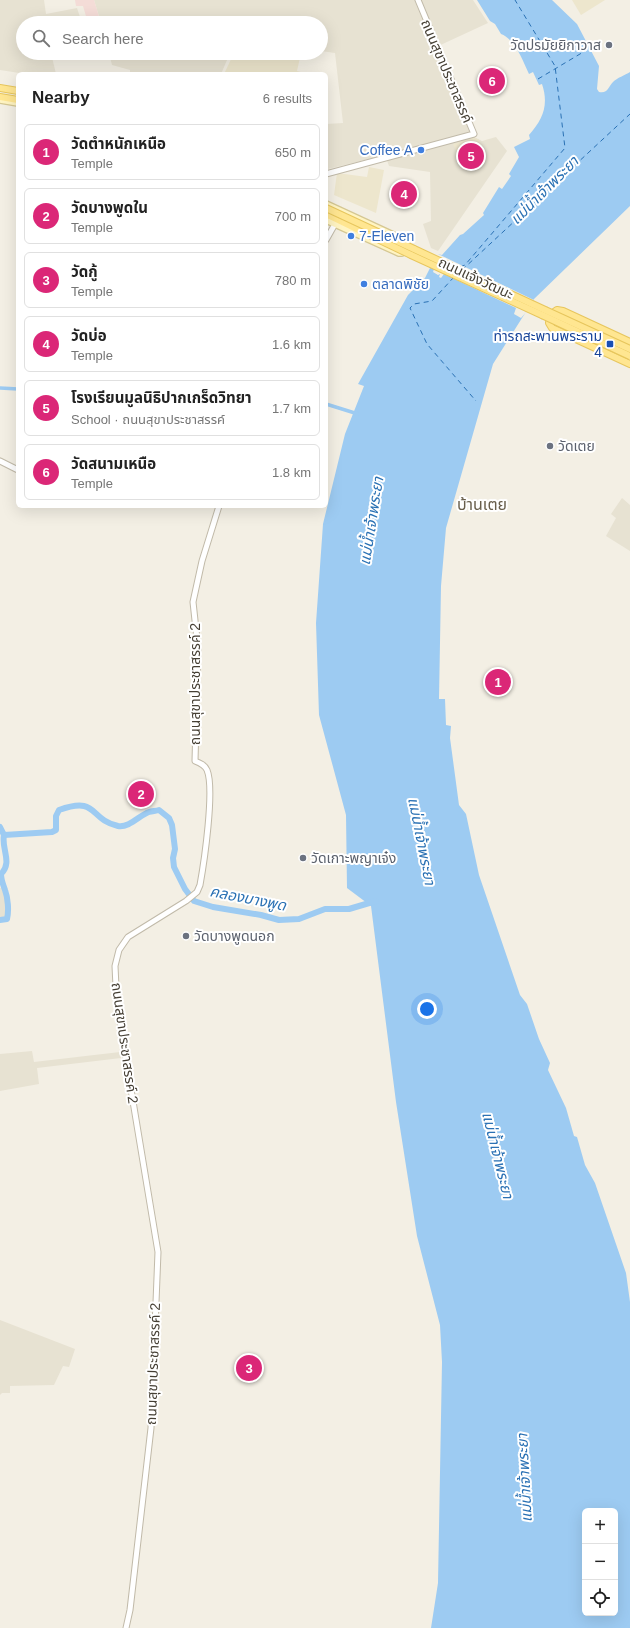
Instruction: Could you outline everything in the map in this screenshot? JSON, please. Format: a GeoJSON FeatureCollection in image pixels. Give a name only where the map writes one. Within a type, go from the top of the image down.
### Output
{"type":"FeatureCollection","features":[{"type":"Feature","properties":{"kind":"main road"},"geometry":{"type":"LineString","coordinates":[[0,87],[16,90]]}},
{"type":"Feature","properties":{"kind":"main road"},"geometry":{"type":"LineString","coordinates":[[0,92],[16,95]]}},
{"type":"Feature","properties":{"kind":"main road"},"geometry":{"type":"LineString","coordinates":[[0,97],[16,100]]}},
{"type":"Feature","properties":{"kind":"main road"},"geometry":{"type":"LineString","coordinates":[[0,100],[16,103]]}},
{"type":"Feature","properties":{"kind":"main road","name":"ถนนแจ้งวัฒนะ"},"geometry":{"type":"LineString","coordinates":[[328,205],[406,241],[406,251],[399,253],[335,221],[328,216]]}},
{"type":"Feature","properties":{"kind":"main road","name":"ถนนแจ้งวัฒนะ"},"geometry":{"type":"LineString","coordinates":[[328,209],[543,313]]}},
{"type":"Feature","properties":{"kind":"main road","name":"ถนนแจ้งวัฒนะ"},"geometry":{"type":"LineString","coordinates":[[328,220],[335,221],[543,313]]}},
{"type":"Feature","properties":{"kind":"main road"},"geometry":{"type":"LineString","coordinates":[[368,238],[373,226]]}},
{"type":"Feature","properties":{"kind":"main road"},"geometry":{"type":"LineString","coordinates":[[630,342],[563,311],[556,310],[550,315],[549,323],[552,328],[630,364]]}},
{"type":"Feature","properties":{"kind":"main road"},"geometry":{"type":"LineString","coordinates":[[543,313],[630,349]]}},
{"type":"Feature","properties":{"kind":"main road"},"geometry":{"type":"LineString","coordinates":[[543,313],[630,356]]}},
{"type":"Feature","properties":{"kind":"street","name":"ถนนสุขาประชาสรรค์"},"geometry":{"type":"LineString","coordinates":[[328,173],[474,134],[418,0]]}},
{"type":"Feature","properties":{"kind":"street"},"geometry":{"type":"LineString","coordinates":[[328,236],[335,221]]}},
{"type":"Feature","properties":{"kind":"street"},"geometry":{"type":"LineString","coordinates":[[0,461],[16,469]]}},
{"type":"Feature","properties":{"kind":"street","name":"ถนนสุขาประชาสรรค์ 2"},"geometry":{"type":"LineString","coordinates":[[126,1628],[130,1610],[151,1428],[158,1252],[121,1029],[115,966],[118,950],[128,937],[186,901],[197,892],[201,880],[210,796],[210,778],[207,770],[195,761],[198,648],[193,602],[202,561],[218,508]]}},
{"type":"Feature","properties":{"kind":"shaded area"},"geometry":{"type":"Polygon","coordinates":[[[0,0],[44,0],[46,14],[77,8],[80,16],[16,16],[16,60],[53,60],[56,72],[16,72],[0,70],[0,0]]]}},
{"type":"Feature","properties":{"kind":"shaded area"},"geometry":{"type":"Polygon","coordinates":[[[75,0],[94,0],[99,16],[86,16],[83,6],[76,6],[75,0]]]}},
{"type":"Feature","properties":{"kind":"shaded area"},"geometry":{"type":"Polygon","coordinates":[[[94,0],[473,0],[488,23],[434,48],[472,136],[482,141],[496,137],[507,151],[438,251],[431,248],[423,224],[431,221],[430,172],[389,166],[385,155],[328,169],[328,124],[343,123],[335,53],[328,52],[328,16],[99,16],[94,0]]]}},
{"type":"Feature","properties":{"kind":"shaded area"},"geometry":{"type":"Polygon","coordinates":[[[572,0],[605,0],[581,15],[572,0]]]}},
{"type":"Feature","properties":{"kind":"shaded area"},"geometry":{"type":"Polygon","coordinates":[[[111,60],[227,60],[222,72],[130,72],[130,70],[112,65],[111,60]]]}},
{"type":"Feature","properties":{"kind":"shaded area"},"geometry":{"type":"Polygon","coordinates":[[[231,60],[299,60],[297,71],[301,72],[225,72],[231,60]]]}},
{"type":"Feature","properties":{"kind":"shaded area"},"geometry":{"type":"Polygon","coordinates":[[[474,137],[479,140],[483,150],[484,161],[481,162],[481,164],[467,164],[464,161],[461,161],[453,144],[460,142],[460,139],[474,137]]]}},
{"type":"Feature","properties":{"kind":"shaded area"},"geometry":{"type":"Polygon","coordinates":[[[369,167],[384,170],[376,213],[334,195],[337,173],[367,177],[369,167]]]}},
{"type":"Feature","properties":{"kind":"shaded area"},"geometry":{"type":"Polygon","coordinates":[[[622,498],[630,505],[630,551],[606,536],[616,518],[611,514],[622,498]]]}},
{"type":"Feature","properties":{"kind":"shaded area"},"geometry":{"type":"Polygon","coordinates":[[[6,887],[9,900],[9,918],[0,921],[0,888],[6,887]]]}},
{"type":"Feature","properties":{"kind":"shaded area"},"geometry":{"type":"Polygon","coordinates":[[[32,1051],[34,1062],[120,1052],[121,1058],[37,1068],[39,1084],[0,1091],[0,1054],[32,1051]]]}},
{"type":"Feature","properties":{"kind":"shaded area"},"geometry":{"type":"Polygon","coordinates":[[[0,1320],[75,1349],[69,1367],[63,1366],[54,1385],[10,1386],[10,1393],[2,1393],[0,1395],[0,1320]]]}},
{"type":"Feature","properties":{"kind":"water","name":"แม่น้ำเจ้าพระยา"},"geometry":{"type":"Polygon","coordinates":[[[477,0],[552,0],[577,24],[599,66],[597,89],[599,92],[608,90],[611,84],[630,72],[630,206],[534,299],[493,364],[446,528],[441,586],[439,699],[445,699],[446,725],[451,726],[450,738],[459,805],[466,814],[479,875],[520,995],[527,1004],[539,1039],[550,1063],[548,1070],[566,1108],[574,1136],[577,1137],[585,1165],[595,1183],[626,1273],[630,1302],[630,1628],[431,1628],[438,1583],[442,1362],[440,1325],[417,1236],[396,1102],[371,906],[347,888],[346,815],[319,715],[316,623],[323,524],[345,434],[364,386],[358,384],[408,295],[425,278],[437,254],[442,255],[460,235],[484,215],[483,213],[499,187],[502,189],[511,176],[509,174],[519,157],[514,147],[530,139],[529,135],[538,123],[545,105],[542,84],[539,85],[533,72],[529,74],[514,45],[501,34],[495,24],[490,21],[477,0]]]}},
{"type":"Feature","properties":{"kind":"pier"},"geometry":{"type":"Polygon","coordinates":[[[436,253],[536,301],[521,318],[514,314],[516,308],[444,274],[441,278],[439,277],[440,274],[438,275],[433,272],[434,269],[429,267],[436,253]]]}},
{"type":"Feature","properties":{"kind":"waterway"},"geometry":{"type":"LineString","coordinates":[[0,388],[16,389]]}},
{"type":"Feature","properties":{"kind":"waterway"},"geometry":{"type":"LineString","coordinates":[[328,405],[358,414]]}},
{"type":"Feature","properties":{"kind":"waterway","name":"คลองบางพูด"},"geometry":{"type":"LineString","coordinates":[[0,827],[4,835],[52,832],[56,830],[56,816],[59,810],[72,806],[87,807],[108,823],[118,826],[126,825],[150,812],[159,810],[169,818],[172,825],[175,849],[173,858],[174,867],[185,889],[194,901],[213,907],[261,915],[279,920],[299,919],[325,909],[349,909],[376,901]]}},
{"type":"Feature","properties":{"kind":"waterway"},"geometry":{"type":"LineString","coordinates":[[0,920],[7,919],[8,912],[7,897],[1,876],[6,865],[4,835]]}},
{"type":"Feature","properties":{"kind":"ferry route"},"geometry":{"type":"LineString","coordinates":[[460,267],[465,265],[565,148],[555,66],[515,0]]}},
{"type":"Feature","properties":{"kind":"ferry route"},"geometry":{"type":"LineString","coordinates":[[538,79],[585,51]]}},
{"type":"Feature","properties":{"kind":"ferry route"},"geometry":{"type":"LineString","coordinates":[[462,270],[630,114]]}},
{"type":"Feature","properties":{"kind":"ferry route"},"geometry":{"type":"LineString","coordinates":[[454,277],[432,301],[414,304],[410,308],[427,344],[476,401]]}},
{"type":"Feature","properties":{"kind":"place","name":"วัดปรมัยยิกาวาส"},"geometry":{"type":"Point","coordinates":[609,45]}},
{"type":"Feature","properties":{"kind":"place","name":"วัดสนามเหนือ"},"geometry":{"type":"Point","coordinates":[492,81]}},
{"type":"Feature","properties":{"kind":"place","name":"Coffee A"},"geometry":{"type":"Point","coordinates":[421,150]}},
{"type":"Feature","properties":{"kind":"place","name":"โรงเรียนมูลนิธิปากเกร็ดวิทยา"},"geometry":{"type":"Point","coordinates":[471,156]}},
{"type":"Feature","properties":{"kind":"place","name":"วัดบ่อ"},"geometry":{"type":"Point","coordinates":[404,194]}},
{"type":"Feature","properties":{"kind":"place","name":"7-Eleven"},"geometry":{"type":"Point","coordinates":[351,236]}},
{"type":"Feature","properties":{"kind":"place","name":"ตลาดพิชัย"},"geometry":{"type":"Point","coordinates":[364,284]}},
{"type":"Feature","properties":{"kind":"place","name":"ท่ารถสะพานพระราม 4"},"geometry":{"type":"Point","coordinates":[610,344]}},
{"type":"Feature","properties":{"kind":"place","name":"วัดเตย"},"geometry":{"type":"Point","coordinates":[550,446]}},
{"type":"Feature","properties":{"kind":"place","name":"วัดตำหนักเหนือ"},"geometry":{"type":"Point","coordinates":[498,682]}},
{"type":"Feature","properties":{"kind":"place","name":"วัดบางพูดใน"},"geometry":{"type":"Point","coordinates":[141,794]}},
{"type":"Feature","properties":{"kind":"place","name":"วัดเกาะพญาเจ๋ง"},"geometry":{"type":"Point","coordinates":[303,858]}},
{"type":"Feature","properties":{"kind":"place","name":"วัดบางพูดนอก"},"geometry":{"type":"Point","coordinates":[186,936]}},
{"type":"Feature","properties":{"kind":"place","name":"วัดกู้"},"geometry":{"type":"Point","coordinates":[249,1368]}},
{"type":"Feature","properties":{"kind":"district","name":"บ้านเตย"},"geometry":{"type":"Point","coordinates":[482,504]}}]}
